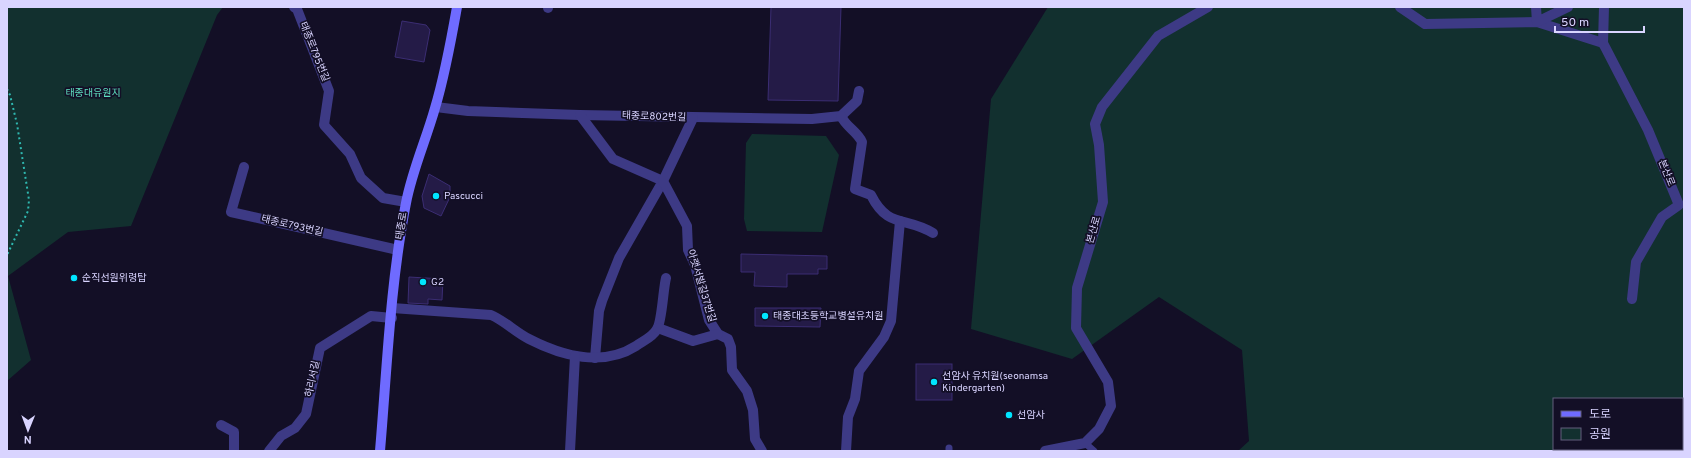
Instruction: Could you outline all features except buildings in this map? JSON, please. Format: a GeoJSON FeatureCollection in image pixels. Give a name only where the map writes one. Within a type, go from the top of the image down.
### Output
{"type":"FeatureCollection","features":[{"type":"Feature","properties":{"kind":"main road","name":"태종로"},"geometry":{"type":"LineString","coordinates":[[380,451],[398,250],[406,202],[419,154],[436,107],[448,60],[457,7]]}},
{"type":"Feature","properties":{"kind":"street","name":"태종로795번길"},"geometry":{"type":"LineString","coordinates":[[294,7],[297,9],[329,90],[324,125],[350,154],[361,178],[383,198],[406,202]]}},
{"type":"Feature","properties":{"kind":"street","name":"본산로"},"geometry":{"type":"LineString","coordinates":[[1085,443],[1099,429],[1111,406],[1108,382],[1076,328],[1077,288],[1103,202],[1099,145],[1095,124],[1102,107],[1158,36],[1208,7]]}},
{"type":"Feature","properties":{"kind":"street"},"geometry":{"type":"LineString","coordinates":[[1400,7],[1426,24],[1537,22],[1603,42]]}},
{"type":"Feature","properties":{"kind":"street"},"geometry":{"type":"LineString","coordinates":[[1536,7],[1537,22]]}},
{"type":"Feature","properties":{"kind":"street"},"geometry":{"type":"LineString","coordinates":[[1537,22],[1568,7]]}},
{"type":"Feature","properties":{"kind":"street","name":"본산로"},"geometry":{"type":"LineString","coordinates":[[1604,7],[1603,42],[1648,130],[1679,205],[1662,217],[1636,262],[1632,299]]}},
{"type":"Feature","properties":{"kind":"street"},"geometry":{"type":"LineString","coordinates":[[859,91],[857,100],[841,116],[844,122],[859,136],[862,142],[855,189],[871,195],[877,207],[888,218],[920,225],[933,233]]}},
{"type":"Feature","properties":{"kind":"street","name":"태종로802번길"},"geometry":{"type":"LineString","coordinates":[[436,107],[468,111],[693,118],[812,119],[841,116]]}},
{"type":"Feature","properties":{"kind":"street"},"geometry":{"type":"LineString","coordinates":[[580,115],[613,159],[663,181]]}},
{"type":"Feature","properties":{"kind":"street"},"geometry":{"type":"LineString","coordinates":[[595,358],[599,311],[619,258],[663,181],[693,118]]}},
{"type":"Feature","properties":{"kind":"street","name":"태종로793번길"},"geometry":{"type":"LineString","coordinates":[[244,167],[231,212],[398,250]]}},
{"type":"Feature","properties":{"kind":"street","name":"아랫서발길37번길"},"geometry":{"type":"LineString","coordinates":[[663,181],[687,226],[688,250],[695,265],[709,320],[718,334],[728,339],[731,348],[732,370],[748,391],[753,410],[755,439],[762,451]]}},
{"type":"Feature","properties":{"kind":"street"},"geometry":{"type":"LineString","coordinates":[[846,451],[848,417],[855,399],[859,371],[884,337],[891,321],[900,221]]}},
{"type":"Feature","properties":{"kind":"street"},"geometry":{"type":"LineString","coordinates":[[666,278],[658,328],[693,341],[718,334]]}},
{"type":"Feature","properties":{"kind":"street","name":"하리서길"},"geometry":{"type":"LineString","coordinates":[[269,451],[281,436],[295,428],[306,414],[320,348],[371,316],[392,313],[491,315],[504,321],[528,339],[575,356],[595,358],[607,358],[628,351],[648,338],[658,328]]}},
{"type":"Feature","properties":{"kind":"street"},"geometry":{"type":"LineString","coordinates":[[570,451],[575,356]]}},
{"type":"Feature","properties":{"kind":"street"},"geometry":{"type":"LineString","coordinates":[[221,425],[234,432],[234,451]]}},
{"type":"Feature","properties":{"kind":"street"},"geometry":{"type":"LineString","coordinates":[[1045,451],[1085,443]]}},
{"type":"Feature","properties":{"kind":"lane"},"geometry":{"type":"LineString","coordinates":[[1085,443],[1094,451]]}},
{"type":"Feature","properties":{"kind":"path"},"geometry":{"type":"LineString","coordinates":[[7,89],[10,95],[17,124],[29,200],[28,211],[7,255]]}},
{"type":"Feature","properties":{"kind":"green space","name":"태종대유원지"},"geometry":{"type":"Polygon","coordinates":[[[7,7],[223,7],[217,15],[131,226],[68,232],[8,276],[31,360],[7,381],[7,7]]]}},
{"type":"Feature","properties":{"kind":"green space"},"geometry":{"type":"Polygon","coordinates":[[[1048,7],[1684,7],[1684,451],[1238,451],[1249,441],[1242,350],[1159,297],[1072,359],[971,329],[991,99],[1048,7]]]}},
{"type":"Feature","properties":{"kind":"green space"},"geometry":{"type":"Polygon","coordinates":[[[752,134],[826,136],[839,155],[822,232],[747,231],[744,219],[746,143],[752,134]]]}},
{"type":"Feature","properties":{"kind":"place","name":"Pascucci"},"geometry":{"type":"Point","coordinates":[436,196]}},
{"type":"Feature","properties":{"kind":"place","name":"순직선원위령탑"},"geometry":{"type":"Point","coordinates":[74,278]}},
{"type":"Feature","properties":{"kind":"place","name":"G2"},"geometry":{"type":"Point","coordinates":[423,282]}},
{"type":"Feature","properties":{"kind":"place","name":"태종대초등학교병설유치원"},"geometry":{"type":"Point","coordinates":[765,316]}},
{"type":"Feature","properties":{"kind":"place","name":"선암사 유치원(seonamsa Kindergarten)"},"geometry":{"type":"Point","coordinates":[934,382]}},
{"type":"Feature","properties":{"kind":"place","name":"선암사"},"geometry":{"type":"Point","coordinates":[1009,415]}}]}
